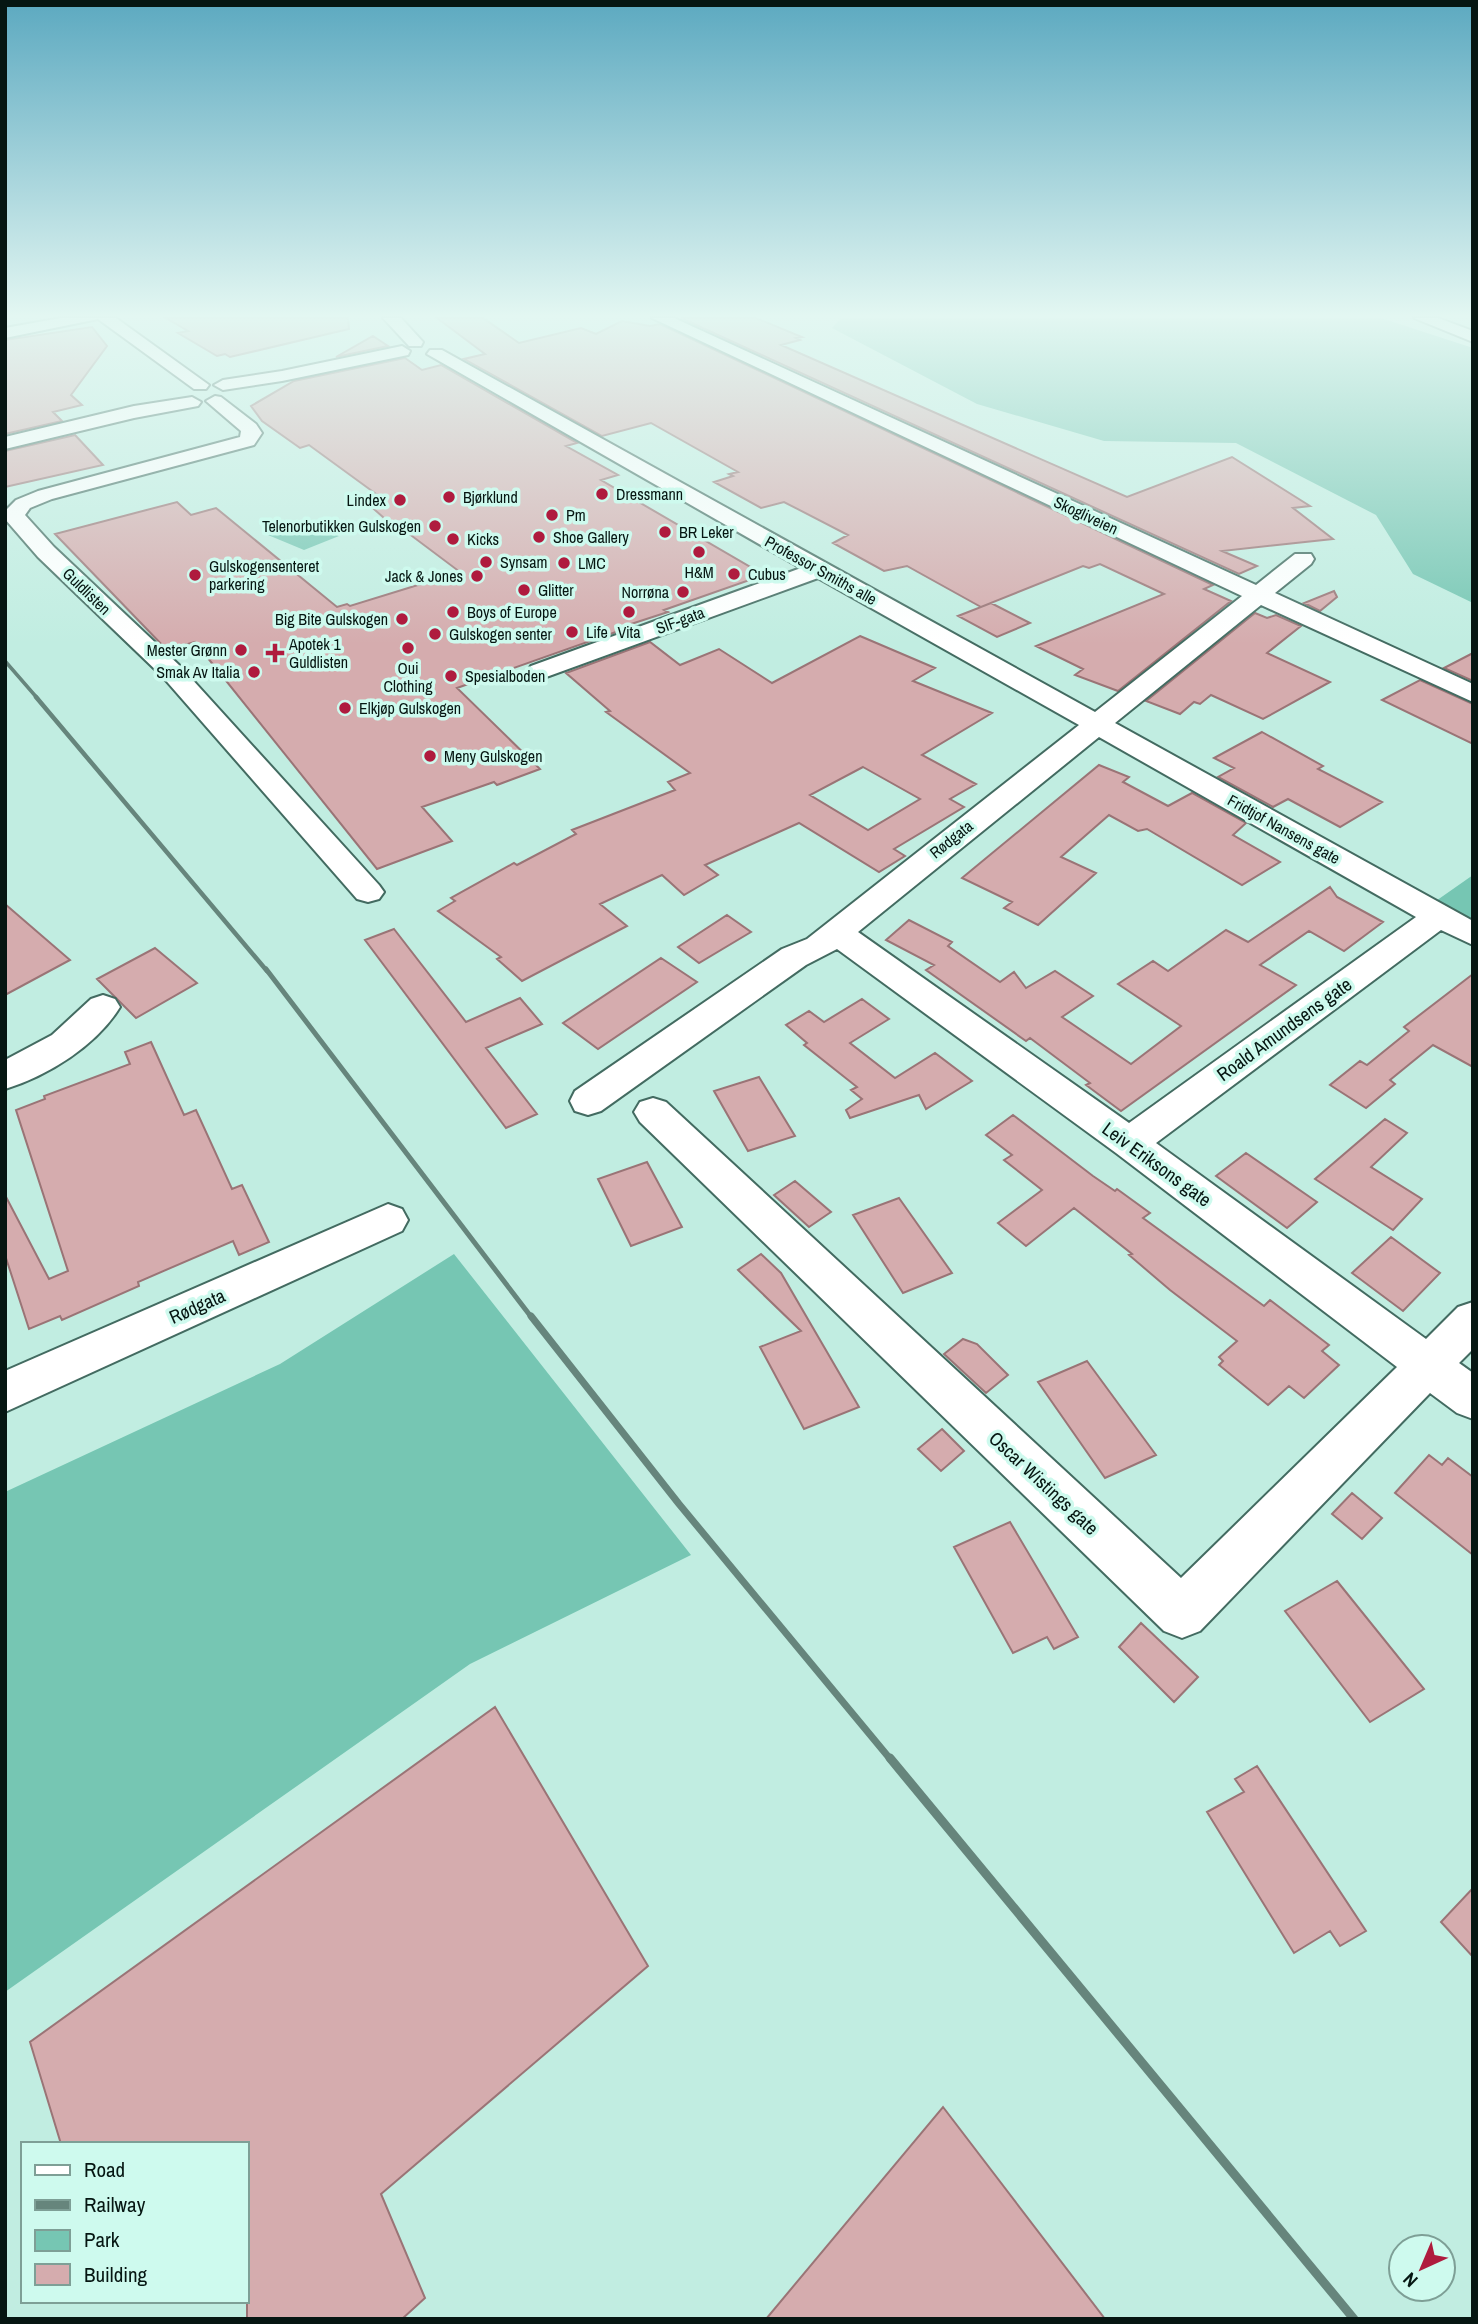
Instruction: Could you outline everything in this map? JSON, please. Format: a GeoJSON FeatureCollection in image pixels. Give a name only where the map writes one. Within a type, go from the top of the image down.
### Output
{"type":"FeatureCollection","features":[{"type":"Feature","properties":{"kind":"main road"},"geometry":{"type":"LineString","coordinates":[[5,443],[74,426]]}},
{"type":"Feature","properties":{"kind":"main road","name":"Guldlisten"},"geometry":{"type":"LineString","coordinates":[[247,426],[252,433],[247,440],[228,449],[45,495],[23,504],[13,515],[46,552],[171,671],[368,892]]}},
{"type":"Feature","properties":{"kind":"main road","name":"Professor Smiths alle"},"geometry":{"type":"LineString","coordinates":[[565,426],[1096,723]]}},
{"type":"Feature","properties":{"kind":"main road","name":"Skogliveien"},"geometry":{"type":"LineString","coordinates":[[895,426],[1473,694]]}},
{"type":"Feature","properties":{"kind":"main road","name":"Rødgata"},"geometry":{"type":"LineString","coordinates":[[588,1101],[804,951],[819,947],[1303,559]]}},
{"type":"Feature","properties":{"kind":"main road","name":"SIF-gata"},"geometry":{"type":"LineString","coordinates":[[540,671],[820,569]]}},
{"type":"Feature","properties":{"kind":"main road","name":"Fridtjof Nansens gate"},"geometry":{"type":"LineString","coordinates":[[1096,723],[1473,935]]}},
{"type":"Feature","properties":{"kind":"main road","name":"Roald Amundsens gate"},"geometry":{"type":"LineString","coordinates":[[1129,1143],[1439,916]]}},
{"type":"Feature","properties":{"kind":"main road","name":"Leiv Eriksons gate"},"geometry":{"type":"LineString","coordinates":[[837,933],[1129,1143],[1473,1399]]}},
{"type":"Feature","properties":{"kind":"main road"},"geometry":{"type":"LineString","coordinates":[[5,1076],[65,1044],[103,1007]]}},
{"type":"Feature","properties":{"kind":"main road","name":"Oscar Wistings gate"},"geometry":{"type":"LineString","coordinates":[[653,1112],[1182,1613],[1428,1365]]}},
{"type":"Feature","properties":{"kind":"main road","name":"Rødgata"},"geometry":{"type":"LineString","coordinates":[[5,1392],[388,1220]]}},
{"type":"Feature","properties":{"kind":"main road"},"geometry":{"type":"LineString","coordinates":[[1428,1365],[1473,1320]]}},
{"type":"Feature","properties":{"kind":"green space"},"geometry":{"type":"Polygon","coordinates":[[[1054,426],[1473,426],[1473,603],[1413,574],[1376,515],[1236,443],[1104,441],[1054,426]]]}},
{"type":"Feature","properties":{"kind":"green space"},"geometry":{"type":"Polygon","coordinates":[[[306,525],[339,536],[304,550],[268,535],[277,529],[306,525]]]}},
{"type":"Feature","properties":{"kind":"green space"},"geometry":{"type":"Polygon","coordinates":[[[1473,875],[1473,925],[1433,903],[1473,875]]]}},
{"type":"Feature","properties":{"kind":"green space"},"geometry":{"type":"Polygon","coordinates":[[[454,1254],[691,1555],[470,1664],[5,1992],[5,1492],[280,1364],[454,1254]]]}},
{"type":"Feature","properties":{"kind":"building"},"geometry":{"type":"Polygon","coordinates":[[[5,426],[38,426],[5,434],[5,426]]]}},
{"type":"Feature","properties":{"kind":"building","name":"Gulskogen senter"},"geometry":{"type":"Polygon","coordinates":[[[270,426],[548,426],[577,443],[566,446],[618,475],[601,480],[764,575],[664,610],[668,612],[628,625],[630,627],[457,688],[540,769],[422,807],[452,841],[377,869],[195,642],[167,650],[55,534],[177,502],[191,515],[216,508],[337,607],[347,604],[350,606],[460,572],[396,524],[392,525],[367,503],[383,499],[309,445],[300,448],[270,426]]]}},
{"type":"Feature","properties":{"kind":"building"},"geometry":{"type":"Polygon","coordinates":[[[585,426],[638,426],[602,436],[585,426]]]}},
{"type":"Feature","properties":{"kind":"building"},"geometry":{"type":"Polygon","coordinates":[[[657,426],[877,426],[1213,585],[1204,589],[1231,601],[1118,691],[1075,675],[1083,669],[1036,646],[1164,594],[1100,564],[1089,568],[1083,566],[981,607],[907,566],[884,571],[833,543],[848,535],[784,502],[761,508],[714,482],[738,472],[657,426]]]}},
{"type":"Feature","properties":{"kind":"building"},"geometry":{"type":"Polygon","coordinates":[[[917,426],[966,426],[1127,497],[1232,457],[1310,506],[1293,508],[1333,539],[1222,551],[1257,566],[1239,574],[917,426]]]}},
{"type":"Feature","properties":{"kind":"building"},"geometry":{"type":"Polygon","coordinates":[[[75,435],[103,465],[5,487],[5,451],[75,435]]]}},
{"type":"Feature","properties":{"kind":"building"},"geometry":{"type":"Polygon","coordinates":[[[1334,591],[1337,597],[1320,611],[1304,603],[1334,591]]]}},
{"type":"Feature","properties":{"kind":"building"},"geometry":{"type":"Polygon","coordinates":[[[991,603],[1030,623],[997,637],[958,616],[991,603]]]}},
{"type":"Feature","properties":{"kind":"building"},"geometry":{"type":"Polygon","coordinates":[[[1255,613],[1267,618],[1276,615],[1301,626],[1267,653],[1330,682],[1263,719],[1211,695],[1200,704],[1194,702],[1180,714],[1146,701],[1255,613]]]}},
{"type":"Feature","properties":{"kind":"building"},"geometry":{"type":"Polygon","coordinates":[[[860,636],[935,668],[913,681],[992,713],[922,755],[976,784],[950,799],[964,807],[894,849],[905,856],[879,872],[799,823],[705,865],[718,875],[684,895],[662,875],[600,904],[627,926],[522,981],[497,959],[501,957],[438,911],[455,901],[451,898],[514,863],[517,865],[576,834],[572,830],[675,790],[668,782],[690,773],[606,712],[610,711],[566,673],[650,642],[680,665],[719,649],[772,683],[860,636]],[[863,767],[810,795],[868,830],[920,799],[863,767]]]}},
{"type":"Feature","properties":{"kind":"building"},"geometry":{"type":"Polygon","coordinates":[[[1473,653],[1473,681],[1444,668],[1473,653]]]}},
{"type":"Feature","properties":{"kind":"building"},"geometry":{"type":"Polygon","coordinates":[[[1420,680],[1473,704],[1473,744],[1382,700],[1420,680]]]}},
{"type":"Feature","properties":{"kind":"building"},"geometry":{"type":"Polygon","coordinates":[[[1262,732],[1323,766],[1318,769],[1382,802],[1340,827],[1288,799],[1273,807],[1218,777],[1234,768],[1214,758],[1262,732]]]}},
{"type":"Feature","properties":{"kind":"building"},"geometry":{"type":"Polygon","coordinates":[[[1099,765],[1129,777],[1123,782],[1168,806],[1192,793],[1246,823],[1233,835],[1280,862],[1242,885],[1147,829],[1138,831],[1109,815],[1061,857],[1096,873],[1038,925],[1004,908],[1012,902],[962,878],[1099,765]]]}},
{"type":"Feature","properties":{"kind":"building"},"geometry":{"type":"Polygon","coordinates":[[[1330,887],[1337,897],[1383,922],[1344,951],[1309,931],[1260,965],[1296,985],[1121,1111],[1086,1085],[1090,1083],[1030,1038],[1026,1041],[926,970],[934,965],[886,940],[909,920],[952,942],[948,946],[1000,982],[1014,972],[1026,988],[1055,971],[1093,996],[1062,1017],[1131,1064],[1181,1026],[1118,984],[1153,961],[1168,971],[1226,930],[1248,942],[1330,887]]]}},
{"type":"Feature","properties":{"kind":"building"},"geometry":{"type":"Polygon","coordinates":[[[5,904],[70,960],[5,995],[5,904]]]}},
{"type":"Feature","properties":{"kind":"building"},"geometry":{"type":"Polygon","coordinates":[[[727,915],[751,932],[699,963],[678,947],[727,915]]]}},
{"type":"Feature","properties":{"kind":"building"},"geometry":{"type":"Polygon","coordinates":[[[394,929],[466,1022],[520,998],[542,1024],[486,1048],[537,1114],[506,1128],[365,940],[394,929]]]}},
{"type":"Feature","properties":{"kind":"building"},"geometry":{"type":"Polygon","coordinates":[[[155,948],[197,983],[136,1018],[97,979],[155,948]]]}},
{"type":"Feature","properties":{"kind":"building"},"geometry":{"type":"Polygon","coordinates":[[[661,958],[697,982],[598,1049],[563,1023],[661,958]]]}},
{"type":"Feature","properties":{"kind":"building"},"geometry":{"type":"Polygon","coordinates":[[[1473,974],[1473,1067],[1433,1045],[1390,1080],[1395,1084],[1366,1108],[1330,1085],[1360,1061],[1367,1065],[1409,1031],[1404,1027],[1473,974]]]}},
{"type":"Feature","properties":{"kind":"building"},"geometry":{"type":"Polygon","coordinates":[[[862,999],[889,1019],[850,1043],[895,1078],[935,1053],[972,1081],[926,1109],[919,1095],[850,1118],[846,1110],[862,1099],[851,1090],[857,1087],[804,1045],[807,1043],[786,1025],[809,1011],[824,1022],[862,999]]]}},
{"type":"Feature","properties":{"kind":"building"},"geometry":{"type":"Polygon","coordinates":[[[151,1042],[184,1115],[196,1110],[232,1189],[242,1185],[269,1242],[239,1255],[233,1241],[138,1282],[139,1286],[62,1320],[60,1316],[29,1329],[5,1255],[5,1195],[49,1279],[68,1271],[16,1110],[45,1099],[44,1096],[130,1064],[125,1052],[151,1042]]]}},
{"type":"Feature","properties":{"kind":"building"},"geometry":{"type":"Polygon","coordinates":[[[759,1077],[795,1136],[748,1151],[714,1091],[759,1077]]]}},
{"type":"Feature","properties":{"kind":"building"},"geometry":{"type":"Polygon","coordinates":[[[1013,1115],[1093,1176],[1115,1191],[1117,1189],[1150,1213],[1143,1218],[1264,1306],[1270,1300],[1329,1345],[1322,1351],[1339,1365],[1304,1398],[1289,1386],[1268,1405],[1219,1365],[1223,1361],[1219,1357],[1237,1341],[1170,1290],[1129,1255],[1132,1254],[1074,1208],[1026,1246],[998,1223],[1042,1190],[1004,1160],[1012,1155],[986,1135],[1013,1115]]]}},
{"type":"Feature","properties":{"kind":"building"},"geometry":{"type":"Polygon","coordinates":[[[1385,1119],[1407,1133],[1371,1167],[1422,1199],[1393,1230],[1315,1179],[1385,1119]]]}},
{"type":"Feature","properties":{"kind":"building"},"geometry":{"type":"Polygon","coordinates":[[[1246,1153],[1317,1202],[1287,1228],[1216,1176],[1246,1153]]]}},
{"type":"Feature","properties":{"kind":"building"},"geometry":{"type":"Polygon","coordinates":[[[647,1162],[682,1227],[631,1246],[598,1179],[647,1162]]]}},
{"type":"Feature","properties":{"kind":"building"},"geometry":{"type":"Polygon","coordinates":[[[795,1181],[831,1212],[809,1227],[774,1195],[795,1181]]]}},
{"type":"Feature","properties":{"kind":"building"},"geometry":{"type":"Polygon","coordinates":[[[899,1198],[952,1273],[903,1293],[853,1215],[899,1198]]]}},
{"type":"Feature","properties":{"kind":"building"},"geometry":{"type":"Polygon","coordinates":[[[1391,1237],[1440,1273],[1403,1311],[1352,1273],[1391,1237]]]}},
{"type":"Feature","properties":{"kind":"building"},"geometry":{"type":"Polygon","coordinates":[[[761,1254],[781,1273],[859,1407],[804,1429],[760,1347],[801,1331],[738,1270],[761,1254]]]}},
{"type":"Feature","properties":{"kind":"building"},"geometry":{"type":"Polygon","coordinates":[[[963,1339],[977,1344],[1008,1375],[986,1393],[944,1354],[963,1339]]]}},
{"type":"Feature","properties":{"kind":"building"},"geometry":{"type":"Polygon","coordinates":[[[1087,1361],[1156,1455],[1105,1478],[1038,1382],[1087,1361]]]}},
{"type":"Feature","properties":{"kind":"building"},"geometry":{"type":"Polygon","coordinates":[[[942,1429],[964,1451],[941,1471],[918,1449],[942,1429]]]}},
{"type":"Feature","properties":{"kind":"building"},"geometry":{"type":"Polygon","coordinates":[[[1429,1455],[1442,1465],[1448,1458],[1473,1477],[1473,1555],[1395,1493],[1429,1455]]]}},
{"type":"Feature","properties":{"kind":"building"},"geometry":{"type":"Polygon","coordinates":[[[1352,1493],[1382,1518],[1362,1539],[1332,1514],[1352,1493]]]}},
{"type":"Feature","properties":{"kind":"building"},"geometry":{"type":"Polygon","coordinates":[[[1010,1522],[1078,1637],[1054,1649],[1047,1637],[1013,1653],[954,1547],[1010,1522]]]}},
{"type":"Feature","properties":{"kind":"building"},"geometry":{"type":"Polygon","coordinates":[[[1337,1581],[1424,1689],[1370,1722],[1285,1611],[1337,1581]]]}},
{"type":"Feature","properties":{"kind":"building"},"geometry":{"type":"Polygon","coordinates":[[[1141,1623],[1198,1677],[1174,1702],[1119,1647],[1141,1623]]]}},
{"type":"Feature","properties":{"kind":"building"},"geometry":{"type":"Polygon","coordinates":[[[495,1707],[648,1966],[381,2194],[425,2298],[402,2319],[247,2319],[248,2142],[60,2142],[30,2042],[495,1707]]]}},
{"type":"Feature","properties":{"kind":"building"},"geometry":{"type":"Polygon","coordinates":[[[1257,1766],[1366,1931],[1340,1946],[1330,1931],[1294,1953],[1207,1812],[1244,1792],[1235,1779],[1257,1766]]]}},
{"type":"Feature","properties":{"kind":"building"},"geometry":{"type":"Polygon","coordinates":[[[1473,1888],[1473,1957],[1441,1922],[1473,1888]]]}},
{"type":"Feature","properties":{"kind":"building"},"geometry":{"type":"Polygon","coordinates":[[[943,2107],[1105,2319],[766,2319],[943,2107]]]}},
{"type":"Feature","properties":{"kind":"railway"},"geometry":{"type":"LineString","coordinates":[[5,661],[38,699]]}},
{"type":"Feature","properties":{"kind":"railway"},"geometry":{"type":"LineString","coordinates":[[36,697],[267,971]]}},
{"type":"Feature","properties":{"kind":"railway"},"geometry":{"type":"LineString","coordinates":[[266,969],[532,1318]]}},
{"type":"Feature","properties":{"kind":"railway"},"geometry":{"type":"LineString","coordinates":[[531,1316],[679,1504],[891,1760]]}},
{"type":"Feature","properties":{"kind":"railway"},"geometry":{"type":"LineString","coordinates":[[890,1758],[1354,2319]]}},
{"type":"Feature","properties":{"kind":"place","name":"Dressmann"},"geometry":{"type":"Point","coordinates":[602,494]}},
{"type":"Feature","properties":{"kind":"place","name":"Bjørklund"},"geometry":{"type":"Point","coordinates":[449,497]}},
{"type":"Feature","properties":{"kind":"place","name":"Lindex"},"geometry":{"type":"Point","coordinates":[400,500]}},
{"type":"Feature","properties":{"kind":"place","name":"Pm"},"geometry":{"type":"Point","coordinates":[552,515]}},
{"type":"Feature","properties":{"kind":"place","name":"Telenorbutikken Gulskogen"},"geometry":{"type":"Point","coordinates":[435,526]}},
{"type":"Feature","properties":{"kind":"place","name":"BR Leker"},"geometry":{"type":"Point","coordinates":[665,532]}},
{"type":"Feature","properties":{"kind":"place","name":"Shoe Gallery"},"geometry":{"type":"Point","coordinates":[539,537]}},
{"type":"Feature","properties":{"kind":"place","name":"Kicks"},"geometry":{"type":"Point","coordinates":[453,539]}},
{"type":"Feature","properties":{"kind":"place","name":"H&M"},"geometry":{"type":"Point","coordinates":[699,552]}},
{"type":"Feature","properties":{"kind":"place","name":"Synsam"},"geometry":{"type":"Point","coordinates":[486,562]}},
{"type":"Feature","properties":{"kind":"place","name":"LMC"},"geometry":{"type":"Point","coordinates":[564,563]}},
{"type":"Feature","properties":{"kind":"place","name":"Cubus"},"geometry":{"type":"Point","coordinates":[734,574]}},
{"type":"Feature","properties":{"kind":"place","name":"Gulskogensenteret parkering"},"geometry":{"type":"Point","coordinates":[195,575]}},
{"type":"Feature","properties":{"kind":"place","name":"Jack & Jones"},"geometry":{"type":"Point","coordinates":[477,576]}},
{"type":"Feature","properties":{"kind":"place","name":"Glitter"},"geometry":{"type":"Point","coordinates":[524,590]}},
{"type":"Feature","properties":{"kind":"place","name":"Norrøna"},"geometry":{"type":"Point","coordinates":[683,592]}},
{"type":"Feature","properties":{"kind":"place","name":"Boys of Europe"},"geometry":{"type":"Point","coordinates":[453,612]}},
{"type":"Feature","properties":{"kind":"place","name":"Vita"},"geometry":{"type":"Point","coordinates":[629,612]}},
{"type":"Feature","properties":{"kind":"place","name":"Big Bite Gulskogen"},"geometry":{"type":"Point","coordinates":[402,619]}},
{"type":"Feature","properties":{"kind":"place","name":"Life"},"geometry":{"type":"Point","coordinates":[572,632]}},
{"type":"Feature","properties":{"kind":"place","name":"Gulskogen senter"},"geometry":{"type":"Point","coordinates":[435,634]}},
{"type":"Feature","properties":{"kind":"place","name":"Oui Clothing"},"geometry":{"type":"Point","coordinates":[408,648]}},
{"type":"Feature","properties":{"kind":"place","name":"Mester Grønn"},"geometry":{"type":"Point","coordinates":[241,650]}},
{"type":"Feature","properties":{"kind":"place","name":"Apotek 1 Guldlisten"},"geometry":{"type":"Point","coordinates":[275,653]}},
{"type":"Feature","properties":{"kind":"place","name":"Smak Av Italia"},"geometry":{"type":"Point","coordinates":[254,672]}},
{"type":"Feature","properties":{"kind":"place","name":"Spesialboden"},"geometry":{"type":"Point","coordinates":[451,676]}},
{"type":"Feature","properties":{"kind":"place","name":"Elkjøp Gulskogen"},"geometry":{"type":"Point","coordinates":[345,708]}},
{"type":"Feature","properties":{"kind":"place","name":"Meny Gulskogen"},"geometry":{"type":"Point","coordinates":[430,756]}}]}
